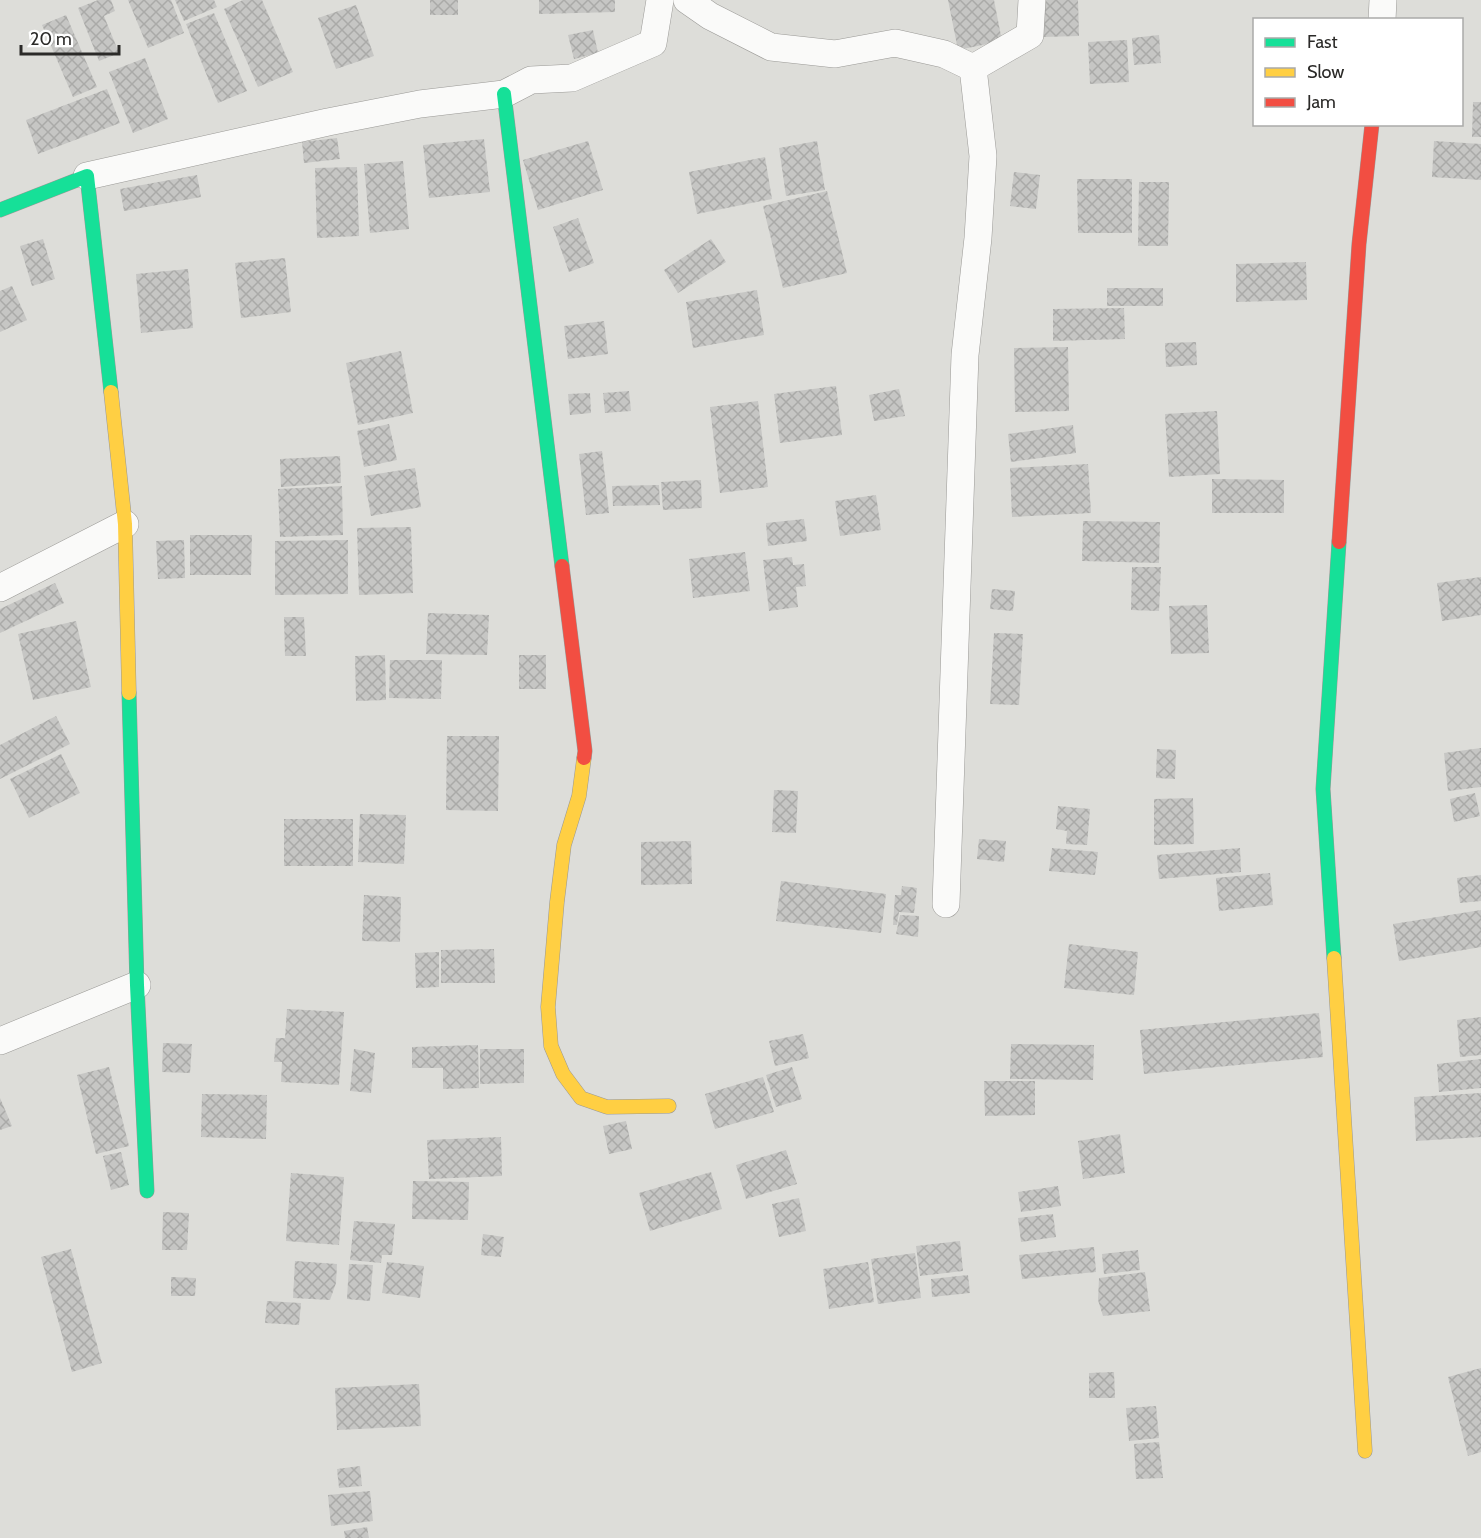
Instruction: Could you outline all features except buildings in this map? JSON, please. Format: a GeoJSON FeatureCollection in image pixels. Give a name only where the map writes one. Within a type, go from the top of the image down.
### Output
{"type":"FeatureCollection","features":[{"type":"Feature","properties":{"kind":"street"},"geometry":{"type":"LineString","coordinates":[[0,210],[87,176],[328,122],[420,104],[504,94],[531,80],[572,78],[652,43],[660,0]]}},
{"type":"Feature","properties":{"kind":"street"},"geometry":{"type":"LineString","coordinates":[[687,0],[710,16],[771,47],[835,54],[895,43],[944,54],[973,68]]}},
{"type":"Feature","properties":{"kind":"street"},"geometry":{"type":"LineString","coordinates":[[973,68],[1030,35],[1032,0]]}},
{"type":"Feature","properties":{"kind":"street"},"geometry":{"type":"LineString","coordinates":[[1382,18],[1383,0]]}},
{"type":"Feature","properties":{"kind":"street"},"geometry":{"type":"LineString","coordinates":[[946,904],[965,355],[978,238],[983,156],[973,68]]}},
{"type":"Feature","properties":{"kind":"street"},"geometry":{"type":"LineString","coordinates":[[504,94],[585,751],[579,796],[564,845],[557,902],[548,1006],[551,1046],[563,1074],[581,1098],[607,1107],[669,1106]]}},
{"type":"Feature","properties":{"kind":"street"},"geometry":{"type":"LineString","coordinates":[[1365,1451],[1323,789],[1359,244],[1372,126]]}},
{"type":"Feature","properties":{"kind":"street"},"geometry":{"type":"LineString","coordinates":[[87,176],[125,525],[137,985],[147,1191]]}},
{"type":"Feature","properties":{"kind":"street"},"geometry":{"type":"LineString","coordinates":[[0,588],[125,525]]}},
{"type":"Feature","properties":{"kind":"street"},"geometry":{"type":"LineString","coordinates":[[0,1041],[137,985]]}},
{"type":"Feature","properties":{"kind":"traffic: fast"},"geometry":{"type":"LineString","coordinates":[[504,94],[562,566]]}},
{"type":"Feature","properties":{"kind":"traffic: fast"},"geometry":{"type":"LineString","coordinates":[[0,210],[87,176],[111,392]]}},
{"type":"Feature","properties":{"kind":"traffic: fast"},"geometry":{"type":"LineString","coordinates":[[1334,958],[1323,789],[1339,542]]}},
{"type":"Feature","properties":{"kind":"traffic: fast"},"geometry":{"type":"LineString","coordinates":[[129,693],[137,985],[147,1191]]}},
{"type":"Feature","properties":{"kind":"traffic: slow"},"geometry":{"type":"LineString","coordinates":[[111,392],[125,524],[129,693]]}},
{"type":"Feature","properties":{"kind":"traffic: slow"},"geometry":{"type":"LineString","coordinates":[[584,758],[579,796],[564,845],[557,902],[548,1007],[551,1046],[563,1074],[581,1098],[607,1107],[669,1106]]}},
{"type":"Feature","properties":{"kind":"traffic: slow"},"geometry":{"type":"LineString","coordinates":[[1334,958],[1365,1451]]}},
{"type":"Feature","properties":{"kind":"traffic: jam"},"geometry":{"type":"LineString","coordinates":[[1339,542],[1359,244],[1372,126]]}},
{"type":"Feature","properties":{"kind":"traffic: jam"},"geometry":{"type":"LineString","coordinates":[[562,566],[584,758]]}}]}
